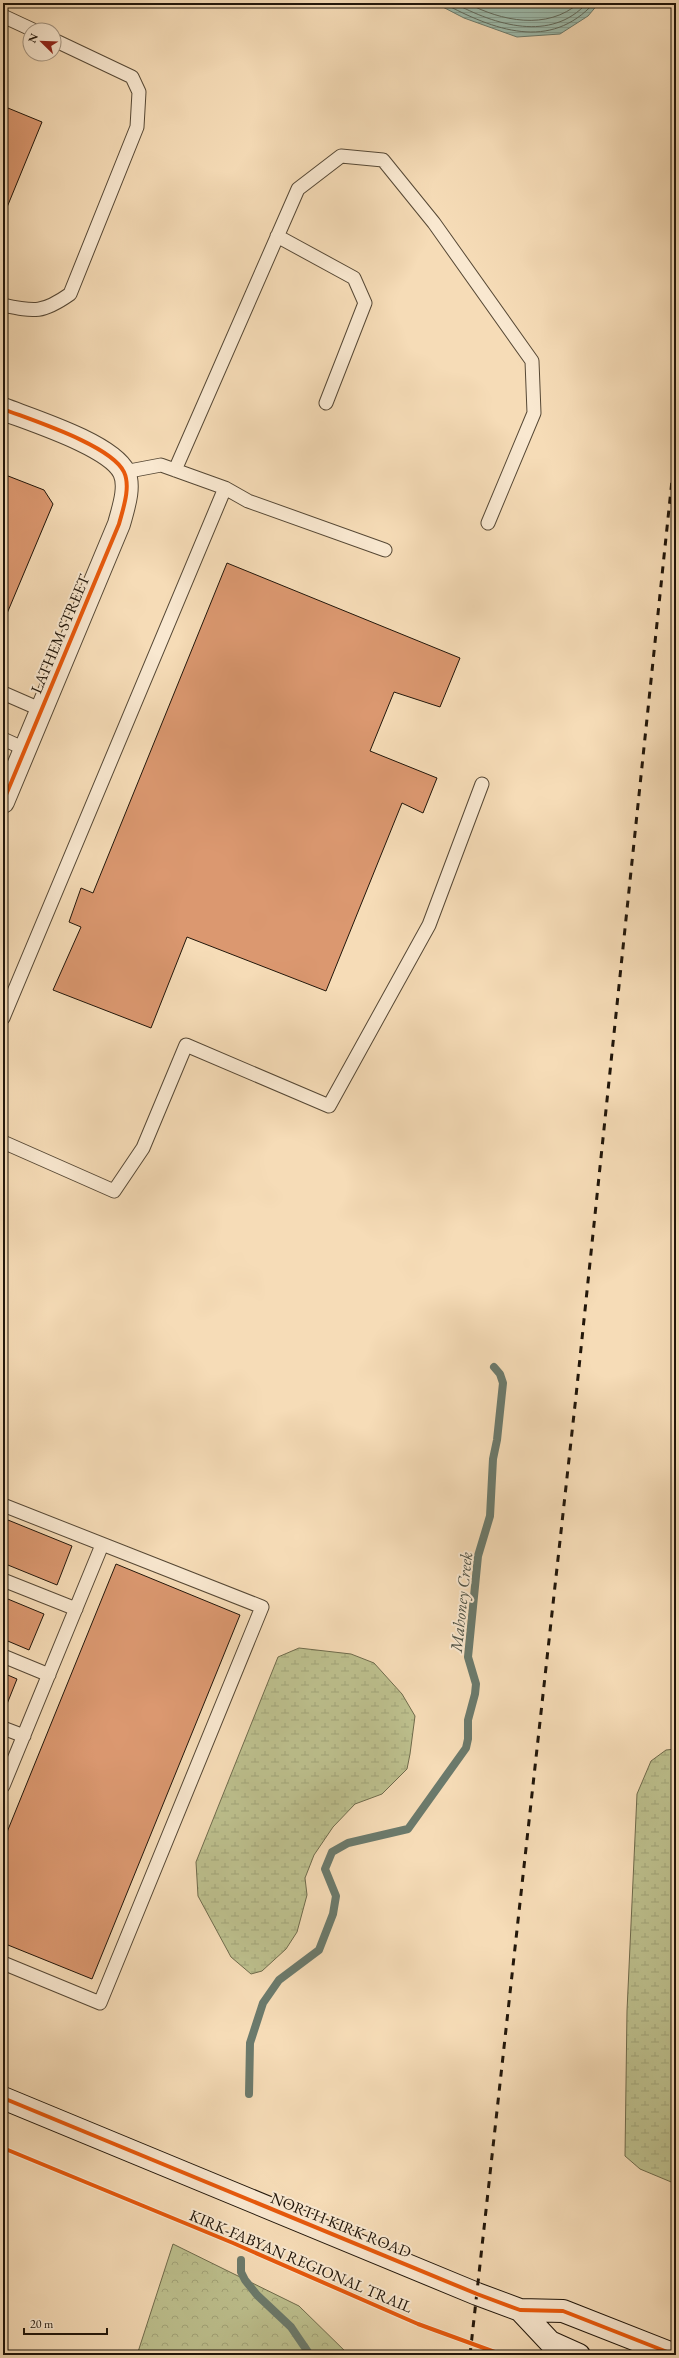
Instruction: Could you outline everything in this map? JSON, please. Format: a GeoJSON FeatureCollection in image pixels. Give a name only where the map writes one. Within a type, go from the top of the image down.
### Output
{"type":"FeatureCollection","features":[{"type":"Feature","properties":{"kind":"street"},"geometry":{"type":"LineString","coordinates":[[3,409],[90,444],[107,454],[124,472]]}},
{"type":"Feature","properties":{"kind":"street","name":"LATHEM STREET"},"geometry":{"type":"LineString","coordinates":[[3,802],[119,524],[126,493],[124,472]]}},
{"type":"Feature","properties":{"kind":"street","name":"NORTH KIRK ROAD"},"geometry":{"type":"LineString","coordinates":[[3,2098],[520,2310],[563,2311],[675,2355]]}},
{"type":"Feature","properties":{"kind":"street","name":"NORTH KIRK ROAD"},"geometry":{"type":"LineString","coordinates":[[520,2310],[550,2342],[579,2355]]}},
{"type":"Feature","properties":{"kind":"lane"},"geometry":{"type":"LineString","coordinates":[[3,16],[22,25]]}},
{"type":"Feature","properties":{"kind":"lane"},"geometry":{"type":"LineString","coordinates":[[3,305],[33,310],[52,307],[70,294],[137,126],[139,92],[132,77],[62,44]]}},
{"type":"Feature","properties":{"kind":"lane"},"geometry":{"type":"LineString","coordinates":[[175,470],[298,189],[341,156],[383,160],[434,223],[532,362],[534,413],[488,524]]}},
{"type":"Feature","properties":{"kind":"lane"},"geometry":{"type":"LineString","coordinates":[[277,236],[354,278],[365,303],[326,403]]}},
{"type":"Feature","properties":{"kind":"lane"},"geometry":{"type":"LineString","coordinates":[[124,472],[161,465],[225,488],[248,501],[385,550]]}},
{"type":"Feature","properties":{"kind":"lane"},"geometry":{"type":"LineString","coordinates":[[3,1018],[225,488]]}},
{"type":"Feature","properties":{"kind":"lane"},"geometry":{"type":"LineString","coordinates":[[3,693],[42,710]]}},
{"type":"Feature","properties":{"kind":"lane"},"geometry":{"type":"LineString","coordinates":[[3,739],[25,749]]}},
{"type":"Feature","properties":{"kind":"lane"},"geometry":{"type":"LineString","coordinates":[[3,1142],[114,1190],[143,1148],[186,1045],[329,1106],[429,925],[482,784]]}},
{"type":"Feature","properties":{"kind":"lane"},"geometry":{"type":"LineString","coordinates":[[3,1505],[262,1608],[100,2003],[3,1963]]}},
{"type":"Feature","properties":{"kind":"lane"},"geometry":{"type":"LineString","coordinates":[[3,1786],[102,1545]]}},
{"type":"Feature","properties":{"kind":"lane"},"geometry":{"type":"LineString","coordinates":[[3,1580],[76,1609]]}},
{"type":"Feature","properties":{"kind":"lane"},"geometry":{"type":"LineString","coordinates":[[3,1656],[49,1675]]}},
{"type":"Feature","properties":{"kind":"lane"},"geometry":{"type":"LineString","coordinates":[[3,1728],[24,1736]]}},
{"type":"Feature","properties":{"kind":"green space"},"geometry":{"type":"Polygon","coordinates":[[[299,1648],[351,1654],[374,1663],[402,1694],[415,1716],[410,1754],[407,1769],[382,1794],[355,1804],[333,1827],[314,1855],[305,1878],[307,1895],[297,1932],[286,1949],[262,1971],[251,1974],[231,1957],[198,1896],[196,1862],[278,1657],[299,1648]]]}},
{"type":"Feature","properties":{"kind":"green space"},"geometry":{"type":"Polygon","coordinates":[[[676,1749],[676,2184],[640,2169],[625,2156],[627,2011],[637,1794],[651,1761],[666,1750],[676,1749]]]}},
{"type":"Feature","properties":{"kind":"green space"},"geometry":{"type":"Polygon","coordinates":[[[173,2244],[299,2306],[349,2355],[137,2355],[173,2244]]]}},
{"type":"Feature","properties":{"kind":"water"},"geometry":{"type":"Polygon","coordinates":[[[435,3],[599,3],[588,16],[560,34],[517,37],[464,18],[435,3]]]}},
{"type":"Feature","properties":{"kind":"building"},"geometry":{"type":"Polygon","coordinates":[[[3,106],[42,122],[3,217],[3,106]]]}},
{"type":"Feature","properties":{"kind":"building"},"geometry":{"type":"Polygon","coordinates":[[[3,474],[44,490],[53,504],[3,623],[3,474]]]}},
{"type":"Feature","properties":{"kind":"building"},"geometry":{"type":"Polygon","coordinates":[[[227,563],[460,658],[440,707],[394,692],[370,751],[437,778],[423,813],[402,803],[326,991],[187,937],[151,1028],[53,990],[81,927],[69,922],[81,888],[93,893],[227,563]]]}},
{"type":"Feature","properties":{"kind":"building"},"geometry":{"type":"Polygon","coordinates":[[[3,1518],[72,1546],[57,1585],[3,1563],[3,1518]]]}},
{"type":"Feature","properties":{"kind":"building"},"geometry":{"type":"Polygon","coordinates":[[[116,1564],[240,1615],[92,1979],[3,1943],[3,1842],[116,1564]]]}},
{"type":"Feature","properties":{"kind":"building"},"geometry":{"type":"Polygon","coordinates":[[[3,1597],[44,1614],[29,1650],[3,1639],[3,1597]]]}},
{"type":"Feature","properties":{"kind":"building"},"geometry":{"type":"Polygon","coordinates":[[[3,1673],[17,1679],[3,1714],[3,1673]]]}},
{"type":"Feature","properties":{"kind":"waterway","name":"Mahoney Creek"},"geometry":{"type":"LineString","coordinates":[[249,2094],[250,2043],[263,2003],[279,1980],[319,1950],[333,1914],[336,1896],[325,1869],[332,1852],[348,1843],[408,1829],[466,1748],[468,1739],[468,1720],[476,1684],[468,1657],[478,1556],[490,1516],[493,1459],[497,1440],[503,1383],[500,1374],[494,1367]]}},
{"type":"Feature","properties":{"kind":"waterway","name":"Mahoney Creek"},"geometry":{"type":"LineString","coordinates":[[241,2260],[241,2272],[245,2280],[257,2295],[291,2327],[310,2355]]}},
{"type":"Feature","properties":{"kind":"railway"},"geometry":{"type":"LineString","coordinates":[[470,2355],[576,1396],[676,442]]}},
{"type":"Feature","properties":{"kind":"cycle path"},"geometry":{"type":"LineString","coordinates":[[3,409],[69,434],[104,452],[116,462],[124,472],[127,484],[126,498],[119,524],[3,802]]}},
{"type":"Feature","properties":{"kind":"cycle path"},"geometry":{"type":"LineString","coordinates":[[3,2098],[477,2294],[520,2310],[563,2311],[675,2355]]}},
{"type":"Feature","properties":{"kind":"cycle path","name":"KIRK-FABYAN REGIONAL TRAIL"},"geometry":{"type":"LineString","coordinates":[[3,2148],[233,2243],[418,2324],[503,2355]]}}]}
